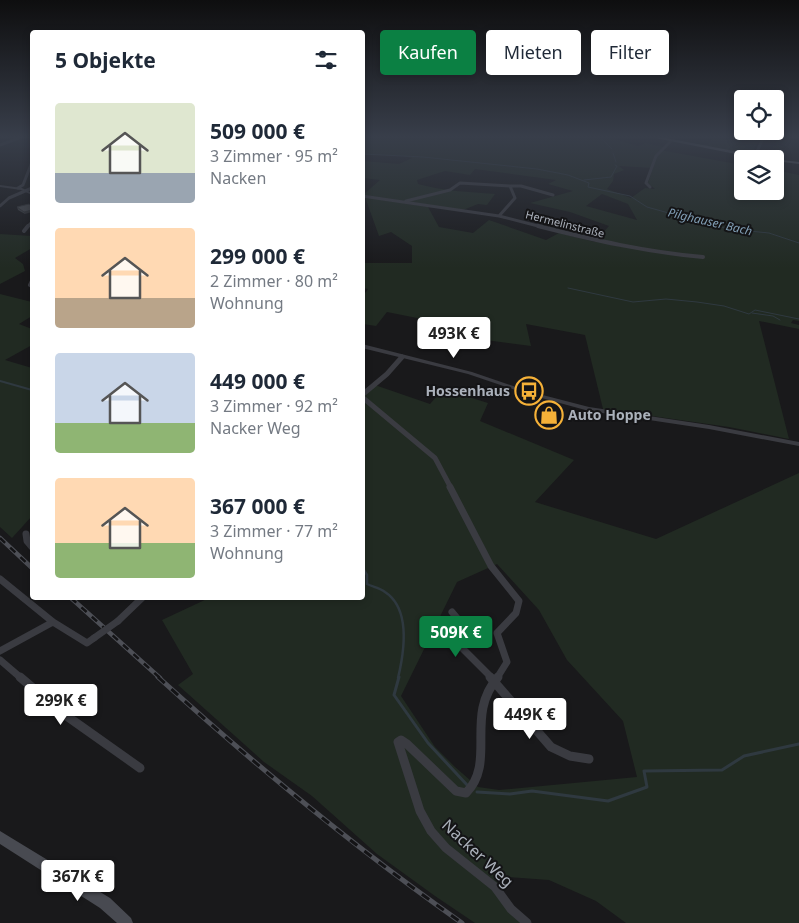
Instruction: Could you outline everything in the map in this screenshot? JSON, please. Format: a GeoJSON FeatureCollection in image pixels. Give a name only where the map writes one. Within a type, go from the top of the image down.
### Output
{"type":"FeatureCollection","features":[{"type":"Feature","properties":{"kind":"main road"},"geometry":{"type":"LineString","coordinates":[[0,837],[105,904],[126,923]]}},
{"type":"Feature","properties":{"kind":"street"},"geometry":{"type":"LineString","coordinates":[[18,188],[23,185],[25,181]]}},
{"type":"Feature","properties":{"kind":"street"},"geometry":{"type":"LineString","coordinates":[[647,181],[650,188]]}},
{"type":"Feature","properties":{"kind":"street"},"geometry":{"type":"LineString","coordinates":[[402,202],[450,190],[460,183],[522,186],[553,195]]}},
{"type":"Feature","properties":{"kind":"street"},"geometry":{"type":"LineString","coordinates":[[0,186],[18,188],[30,193]]}},
{"type":"Feature","properties":{"kind":"street"},"geometry":{"type":"LineString","coordinates":[[499,216],[516,198],[510,186]]}},
{"type":"Feature","properties":{"kind":"street"},"geometry":{"type":"LineString","coordinates":[[0,206],[9,198],[30,189]]}},
{"type":"Feature","properties":{"kind":"street","name":"Hermelinstraße"},"geometry":{"type":"LineString","coordinates":[[365,196],[499,216],[603,243],[667,254],[703,257]]}},
{"type":"Feature","properties":{"kind":"street"},"geometry":{"type":"LineString","coordinates":[[24,231],[30,224]]}},
{"type":"Feature","properties":{"kind":"street"},"geometry":{"type":"LineString","coordinates":[[365,347],[470,373],[522,391],[589,408],[709,427],[799,444]]}},
{"type":"Feature","properties":{"kind":"street","name":"Nacker Weg"},"geometry":{"type":"LineString","coordinates":[[365,393],[387,374],[402,357]]}},
{"type":"Feature","properties":{"kind":"street","name":"Nacker Weg"},"geometry":{"type":"LineString","coordinates":[[365,399],[434,458],[491,566],[519,601],[516,613],[498,631],[507,662],[485,697],[480,719],[480,770],[474,785],[468,792],[462,793],[454,790],[405,742],[400,740],[398,745],[420,810],[434,835],[446,848],[488,880],[511,909],[527,923]]}},
{"type":"Feature","properties":{"kind":"street"},"geometry":{"type":"LineString","coordinates":[[26,534],[27,541],[30,545]]}},
{"type":"Feature","properties":{"kind":"street"},"geometry":{"type":"LineString","coordinates":[[0,579],[53,622],[87,643],[118,621],[140,600]]}},
{"type":"Feature","properties":{"kind":"street"},"geometry":{"type":"LineString","coordinates":[[452,612],[462,624],[461,646],[551,747],[570,756],[588,759]]}},
{"type":"Feature","properties":{"kind":"street"},"geometry":{"type":"LineString","coordinates":[[0,651],[53,622]]}},
{"type":"Feature","properties":{"kind":"street"},"geometry":{"type":"LineString","coordinates":[[0,660],[61,712],[140,768]]}},
{"type":"Feature","properties":{"kind":"shaded area"},"geometry":{"type":"Polygon","coordinates":[[[379,181],[417,181],[418,184],[437,188],[495,194],[487,205],[478,204],[463,210],[365,195],[379,181]]]}},
{"type":"Feature","properties":{"kind":"shaded area"},"geometry":{"type":"Polygon","coordinates":[[[554,181],[613,181],[607,189],[631,198],[645,188],[655,189],[648,183],[649,181],[734,181],[734,200],[784,200],[784,181],[799,181],[799,321],[793,320],[791,323],[799,325],[799,329],[759,321],[789,439],[729,427],[603,409],[585,335],[526,324],[531,346],[455,336],[457,326],[387,312],[376,326],[365,324],[365,293],[368,289],[365,288],[365,263],[412,263],[412,246],[391,232],[379,236],[365,197],[428,207],[439,227],[473,233],[489,220],[546,240],[559,233],[595,242],[609,226],[570,212],[530,203],[573,191],[548,184],[554,181]],[[602,194],[586,206],[637,220],[628,204],[602,194]]]}},
{"type":"Feature","properties":{"kind":"shaded area"},"geometry":{"type":"Polygon","coordinates":[[[0,234],[30,236],[30,249],[15,258],[23,264],[25,271],[0,284],[0,234]]]}},
{"type":"Feature","properties":{"kind":"shaded area"},"geometry":{"type":"Polygon","coordinates":[[[0,294],[30,302],[30,317],[19,324],[30,328],[30,346],[5,360],[30,367],[30,518],[12,538],[0,527],[0,294]]]}},
{"type":"Feature","properties":{"kind":"shaded area"},"geometry":{"type":"Polygon","coordinates":[[[372,384],[430,404],[443,389],[488,403],[480,421],[574,460],[535,502],[656,539],[799,473],[799,923],[626,923],[596,901],[549,880],[494,876],[522,923],[475,923],[377,854],[312,796],[264,762],[178,685],[193,674],[162,620],[205,600],[365,600],[365,389],[372,384]],[[497,564],[457,582],[401,696],[435,747],[478,787],[499,790],[637,777],[623,721],[567,660],[539,610],[497,564]]]}},
{"type":"Feature","properties":{"kind":"building"},"geometry":{"type":"Polygon","coordinates":[[[29,204],[30,210],[24,212],[17,207],[29,204]]]}},
{"type":"Feature","properties":{"kind":"waterway","name":"Pilghauser Bach"},"geometry":{"type":"LineString","coordinates":[[584,181],[589,183],[588,187],[630,196],[647,207],[729,229],[769,233],[799,243]]}},
{"type":"Feature","properties":{"kind":"waterway"},"geometry":{"type":"LineString","coordinates":[[568,288],[633,302],[666,299],[697,302],[724,306],[749,314],[755,310],[799,319]]}},
{"type":"Feature","properties":{"kind":"waterway"},"geometry":{"type":"LineString","coordinates":[[752,313],[773,316],[780,320]]}},
{"type":"Feature","properties":{"kind":"waterway"},"geometry":{"type":"LineString","coordinates":[[0,381],[30,389]]}},
{"type":"Feature","properties":{"kind":"waterway"},"geometry":{"type":"LineString","coordinates":[[365,572],[367,584],[385,592],[399,609],[404,632],[398,678]]}},
{"type":"Feature","properties":{"kind":"waterway"},"geometry":{"type":"LineString","coordinates":[[399,677],[394,695],[428,743],[468,786]]}},
{"type":"Feature","properties":{"kind":"waterway"},"geometry":{"type":"LineString","coordinates":[[477,792],[510,794],[532,791],[608,801],[647,787],[644,771],[722,770],[744,756],[799,744]]}},
{"type":"Feature","properties":{"kind":"railway"},"geometry":{"type":"LineString","coordinates":[[0,538],[30,566]]}},
{"type":"Feature","properties":{"kind":"railway"},"geometry":{"type":"LineString","coordinates":[[73,600],[160,678]]}},
{"type":"Feature","properties":{"kind":"railway"},"geometry":{"type":"LineString","coordinates":[[158,677],[306,805],[422,895],[462,923]]}},
{"type":"Feature","properties":{"kind":"place","name":"Hossenhaus"},"geometry":{"type":"Point","coordinates":[529,391]}},
{"type":"Feature","properties":{"kind":"place","name":"Auto Hoppe"},"geometry":{"type":"Point","coordinates":[549,415]}}]}
